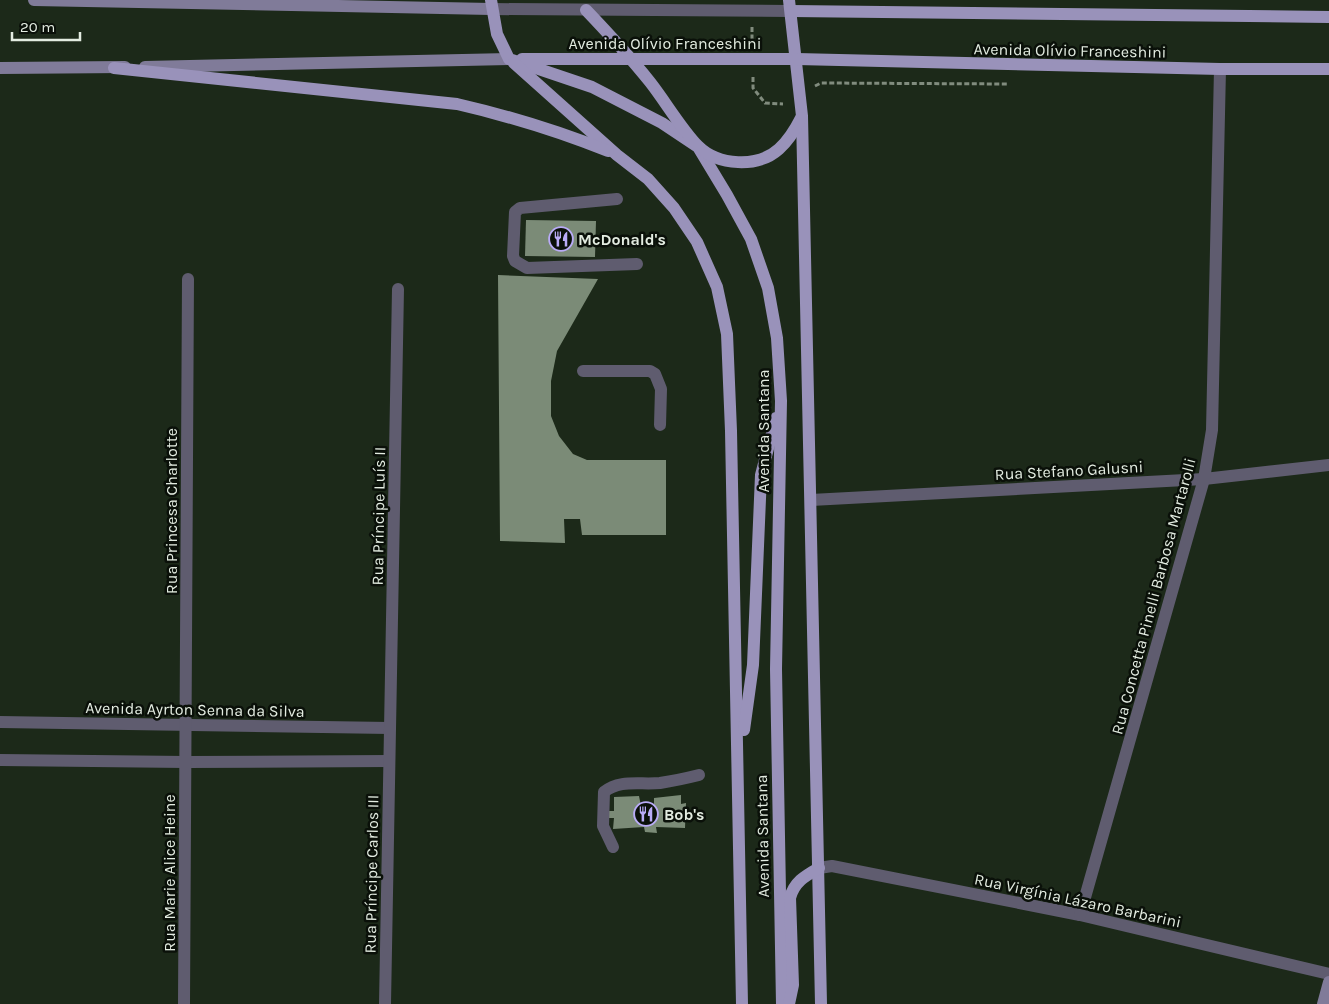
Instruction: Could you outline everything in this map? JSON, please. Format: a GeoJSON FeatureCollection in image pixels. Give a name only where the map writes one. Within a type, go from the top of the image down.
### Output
{"type":"FeatureCollection","features":[{"type":"Feature","properties":{"kind":"main road"},"geometry":{"type":"LineString","coordinates":[[491,4],[498,34],[509,59],[617,155],[648,179],[674,208],[697,242],[717,287],[728,334],[742,1004]]}},
{"type":"Feature","properties":{"kind":"main road"},"geometry":{"type":"LineString","coordinates":[[585,5],[632,59],[698,147],[716,158],[737,163],[758,160],[778,150],[793,134],[802,116]]}},
{"type":"Feature","properties":{"kind":"main road"},"geometry":{"type":"LineString","coordinates":[[790,5],[802,116],[821,1004]]}},
{"type":"Feature","properties":{"kind":"main road","name":"Avenida Olívio Franceshini"},"geometry":{"type":"LineString","coordinates":[[790,5],[1329,17]]}},
{"type":"Feature","properties":{"kind":"main road","name":"Avenida Olívio Franceshini"},"geometry":{"type":"LineString","coordinates":[[509,59],[796,59],[1220,69],[1329,68]]}},
{"type":"Feature","properties":{"kind":"main road","name":"Avenida Santana"},"geometry":{"type":"LineString","coordinates":[[509,59],[592,87],[662,123],[698,147],[727,194],[751,240],[768,288],[777,338],[781,401],[776,669],[782,1004]]}},
{"type":"Feature","properties":{"kind":"main road"},"geometry":{"type":"LineString","coordinates":[[114,68],[457,104],[506,115],[556,130],[617,155]]}},
{"type":"Feature","properties":{"kind":"main road"},"geometry":{"type":"LineString","coordinates":[[738,767],[753,665],[762,475],[781,401]]}},
{"type":"Feature","properties":{"kind":"main road"},"geometry":{"type":"LineString","coordinates":[[789,1004],[793,985],[790,898],[793,888],[800,880],[819,868]]}},
{"type":"Feature","properties":{"kind":"street"},"geometry":{"type":"LineString","coordinates":[[34,0],[491,4]]}},
{"type":"Feature","properties":{"kind":"street","name":"Avenida Olívio Franceshini"},"geometry":{"type":"LineString","coordinates":[[491,4],[790,5]]}},
{"type":"Feature","properties":{"kind":"street","name":"Avenida Olívio Franceshini"},"geometry":{"type":"LineString","coordinates":[[0,68],[114,68],[509,59]]}},
{"type":"Feature","properties":{"kind":"street","name":"Rua Concetta Pinelli Barbosa Martarolli"},"geometry":{"type":"LineString","coordinates":[[1080,915],[1204,479],[1212,430],[1220,69]]}},
{"type":"Feature","properties":{"kind":"street"},"geometry":{"type":"LineString","coordinates":[[618,199],[520,208],[515,212],[513,256],[516,262],[527,268],[637,264]]}},
{"type":"Feature","properties":{"kind":"street","name":"Rua Princesa Charlotte"},"geometry":{"type":"LineString","coordinates":[[186,743],[188,279]]}},
{"type":"Feature","properties":{"kind":"street","name":"Rua Príncipe Luís II"},"geometry":{"type":"LineString","coordinates":[[390,744],[398,289]]}},
{"type":"Feature","properties":{"kind":"street"},"geometry":{"type":"LineString","coordinates":[[583,371],[650,371],[655,374],[661,389],[660,425]]}},
{"type":"Feature","properties":{"kind":"street","name":"Rua Stefano Galusni"},"geometry":{"type":"LineString","coordinates":[[811,500],[1204,479],[1329,464]]}},
{"type":"Feature","properties":{"kind":"street","name":"Avenida Ayrton Senna da Silva"},"geometry":{"type":"LineString","coordinates":[[0,722],[390,728]]}},
{"type":"Feature","properties":{"kind":"street","name":"Rua Marie Alice Heine"},"geometry":{"type":"LineString","coordinates":[[184,1004],[186,743]]}},
{"type":"Feature","properties":{"kind":"street","name":"Rua Príncipe Carlos III"},"geometry":{"type":"LineString","coordinates":[[385,1004],[390,744]]}},
{"type":"Feature","properties":{"kind":"street"},"geometry":{"type":"LineString","coordinates":[[0,760],[186,762],[389,761]]}},
{"type":"Feature","properties":{"kind":"street"},"geometry":{"type":"LineString","coordinates":[[613,847],[603,826],[604,792],[612,786],[619,784],[660,783],[699,776]]}},
{"type":"Feature","properties":{"kind":"street","name":"Rua Virgínia Lázaro Barbarini"},"geometry":{"type":"LineString","coordinates":[[819,868],[832,866],[1080,915],[1329,974]]}},
{"type":"Feature","properties":{"kind":"street"},"geometry":{"type":"LineString","coordinates":[[1322,1004],[1329,982]]}},
{"type":"Feature","properties":{"kind":"building","name":"McDonald's"},"geometry":{"type":"Polygon","coordinates":[[[526,220],[596,221],[595,257],[525,256],[526,220]]]}},
{"type":"Feature","properties":{"kind":"building"},"geometry":{"type":"Polygon","coordinates":[[[498,275],[598,279],[557,351],[551,381],[551,416],[559,436],[573,454],[587,460],[666,460],[666,535],[582,535],[580,519],[564,519],[565,543],[500,541],[498,275]]]}},
{"type":"Feature","properties":{"kind":"building","name":"Bob's"},"geometry":{"type":"Polygon","coordinates":[[[681,795],[681,804],[686,803],[685,828],[656,827],[657,833],[645,832],[644,827],[613,829],[614,818],[607,818],[605,811],[614,811],[614,797],[639,796],[641,806],[654,806],[654,798],[681,795]]]}},
{"type":"Feature","properties":{"kind":"place","name":"McDonald's"},"geometry":{"type":"Point","coordinates":[561,239]}},
{"type":"Feature","properties":{"kind":"place","name":"Bob's"},"geometry":{"type":"Point","coordinates":[646,814]}}]}
